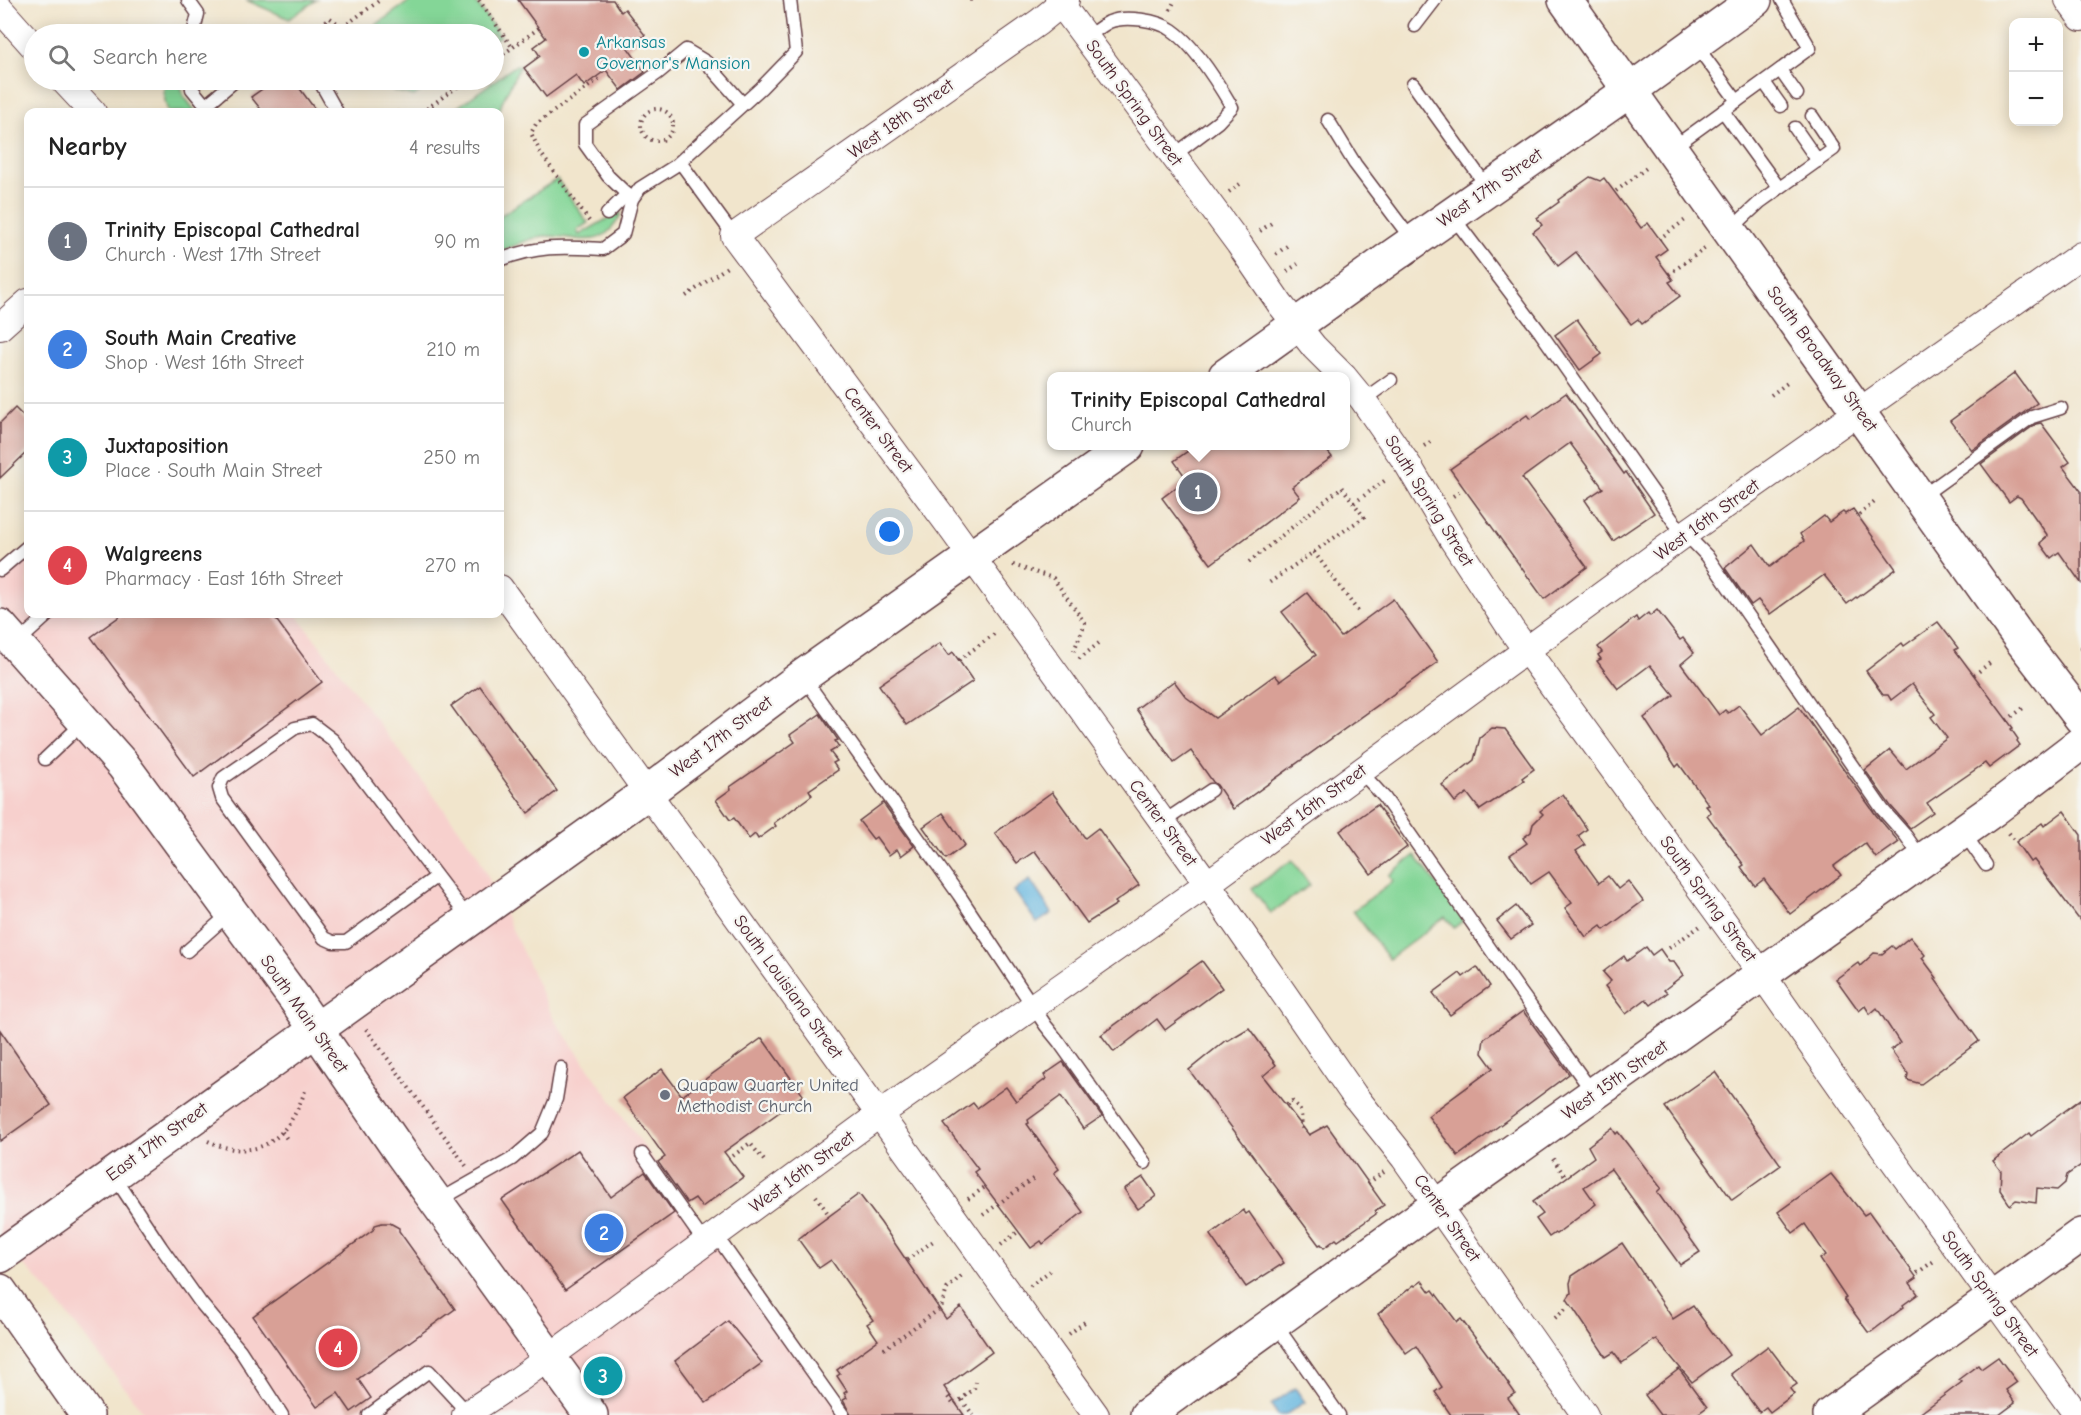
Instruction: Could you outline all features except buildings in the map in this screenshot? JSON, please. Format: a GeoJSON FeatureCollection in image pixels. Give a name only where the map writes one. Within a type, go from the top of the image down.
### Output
{"type":"FeatureCollection","features":[{"type":"Feature","properties":{"kind":"main road","name":"South Broadway Street"},"geometry":{"type":"LineString","coordinates":[[1565,0],[2021,640],[2081,718]]}},
{"type":"Feature","properties":{"kind":"main road","name":"West 17th Street"},"geometry":{"type":"LineString","coordinates":[[1231,372],[1755,0]]}},
{"type":"Feature","properties":{"kind":"main road","name":"West 17th Street"},"geometry":{"type":"LineString","coordinates":[[315,1029],[648,792],[802,676],[1122,450]]}},
{"type":"Feature","properties":{"kind":"main road","name":"South Main Street"},"geometry":{"type":"LineString","coordinates":[[8,635],[123,765],[591,1415]]}},
{"type":"Feature","properties":{"kind":"main road","name":"West 15th Street"},"geometry":{"type":"LineString","coordinates":[[1147,1415],[1963,831],[2081,743]]}},
{"type":"Feature","properties":{"kind":"main road","name":"East 17th Street"},"geometry":{"type":"LineString","coordinates":[[0,1256],[315,1029]]}},
{"type":"Feature","properties":{"kind":"main road"},"geometry":{"type":"LineString","coordinates":[[1830,1415],[2081,1235]]}},
{"type":"Feature","properties":{"kind":"main road"},"geometry":{"type":"LineString","coordinates":[[0,1291],[87,1415]]}},
{"type":"Feature","properties":{"kind":"street"},"geometry":{"type":"LineString","coordinates":[[2068,0],[2081,18]]}},
{"type":"Feature","properties":{"kind":"street","name":"South Spring Street"},"geometry":{"type":"LineString","coordinates":[[1062,1],[1086,38],[1239,244],[1280,304],[1314,347],[1339,372]]}},
{"type":"Feature","properties":{"kind":"street","name":"West 18th Street"},"geometry":{"type":"LineString","coordinates":[[741,245],[1030,28],[1062,1]]}},
{"type":"Feature","properties":{"kind":"street"},"geometry":{"type":"LineString","coordinates":[[0,9],[24,36]]}},
{"type":"Feature","properties":{"kind":"street"},"geometry":{"type":"LineString","coordinates":[[72,90],[89,108]]}},
{"type":"Feature","properties":{"kind":"street","name":"Center Street"},"geometry":{"type":"LineString","coordinates":[[741,245],[1163,822],[1354,1095],[1404,1158],[1586,1415]]}},
{"type":"Feature","properties":{"kind":"street","name":"West 16th Street"},"geometry":{"type":"LineString","coordinates":[[467,1414],[518,1380],[880,1114],[1207,884],[1685,534],[2081,255]]}},
{"type":"Feature","properties":{"kind":"street"},"geometry":{"type":"LineString","coordinates":[[0,327],[24,306]]}},
{"type":"Feature","properties":{"kind":"street","name":"South Spring Street"},"geometry":{"type":"LineString","coordinates":[[1350,384],[1408,465],[1452,539],[1527,651],[2077,1415]]}},
{"type":"Feature","properties":{"kind":"street","name":"South Louisiana Street"},"geometry":{"type":"LineString","coordinates":[[504,594],[1096,1415]]}},
{"type":"Feature","properties":{"kind":"lane"},"geometry":{"type":"LineString","coordinates":[[188,0],[198,14],[196,24]]}},
{"type":"Feature","properties":{"kind":"lane"},"geometry":{"type":"LineString","coordinates":[[607,214],[640,188],[680,162],[796,52],[790,0]]}},
{"type":"Feature","properties":{"kind":"lane"},"geometry":{"type":"LineString","coordinates":[[1415,26],[1435,0]]}},
{"type":"Feature","properties":{"kind":"lane"},"geometry":{"type":"LineString","coordinates":[[1671,149],[1810,48],[1782,0]]}},
{"type":"Feature","properties":{"kind":"lane"},"geometry":{"type":"LineString","coordinates":[[1086,38],[1110,22],[1136,18],[1171,29],[1188,45],[1215,79],[1232,106],[1218,122],[1173,156]]}},
{"type":"Feature","properties":{"kind":"lane"},"geometry":{"type":"LineString","coordinates":[[1695,44],[1737,101]]}},
{"type":"Feature","properties":{"kind":"lane"},"geometry":{"type":"LineString","coordinates":[[630,197],[608,176],[585,144],[585,125],[686,50],[706,62],[743,104]]}},
{"type":"Feature","properties":{"kind":"lane"},"geometry":{"type":"LineString","coordinates":[[1780,70],[1797,94]]}},
{"type":"Feature","properties":{"kind":"lane"},"geometry":{"type":"LineString","coordinates":[[1764,82],[1780,106]]}},
{"type":"Feature","properties":{"kind":"lane"},"geometry":{"type":"LineString","coordinates":[[1413,84],[1489,189]]}},
{"type":"Feature","properties":{"kind":"lane"},"geometry":{"type":"LineString","coordinates":[[193,90],[208,108]]}},
{"type":"Feature","properties":{"kind":"lane"},"geometry":{"type":"LineString","coordinates":[[210,108],[227,90]]}},
{"type":"Feature","properties":{"kind":"lane"},"geometry":{"type":"LineString","coordinates":[[325,90],[335,108]]}},
{"type":"Feature","properties":{"kind":"lane"},"geometry":{"type":"LineString","coordinates":[[1723,111],[1779,188]]}},
{"type":"Feature","properties":{"kind":"lane"},"geometry":{"type":"LineString","coordinates":[[1730,231],[1760,202],[1834,149],[1812,116]]}},
{"type":"Feature","properties":{"kind":"lane"},"geometry":{"type":"LineString","coordinates":[[1328,120],[1355,165],[1413,241]]}},
{"type":"Feature","properties":{"kind":"lane"},"geometry":{"type":"LineString","coordinates":[[1795,128],[1818,160]]}},
{"type":"Feature","properties":{"kind":"lane"},"geometry":{"type":"LineString","coordinates":[[680,162],[741,245]]}},
{"type":"Feature","properties":{"kind":"lane"},"geometry":{"type":"LineString","coordinates":[[504,258],[524,250],[564,247],[603,249],[623,234],[630,197]]}},
{"type":"Feature","properties":{"kind":"lane"},"geometry":{"type":"LineString","coordinates":[[1451,215],[1540,332],[1674,522],[1707,556],[1883,810],[1906,836],[1922,860]]}},
{"type":"Feature","properties":{"kind":"lane"},"geometry":{"type":"LineString","coordinates":[[1363,400],[1391,380]]}},
{"type":"Feature","properties":{"kind":"lane"},"geometry":{"type":"LineString","coordinates":[[1920,498],[2032,417],[2061,408]]}},
{"type":"Feature","properties":{"kind":"lane"},"geometry":{"type":"LineString","coordinates":[[0,570],[24,549]]}},
{"type":"Feature","properties":{"kind":"lane"},"geometry":{"type":"LineString","coordinates":[[8,635],[41,618]]}},
{"type":"Feature","properties":{"kind":"lane"},"geometry":{"type":"LineString","coordinates":[[802,676],[959,895],[1046,1026],[1145,1163]]}},
{"type":"Feature","properties":{"kind":"lane"},"geometry":{"type":"LineString","coordinates":[[45,759],[85,722]]}},
{"type":"Feature","properties":{"kind":"lane"},"geometry":{"type":"LineString","coordinates":[[436,877],[346,942],[333,942],[324,938],[222,798],[219,788],[223,778],[295,728],[312,724],[333,740],[469,920]]}},
{"type":"Feature","properties":{"kind":"lane"},"geometry":{"type":"LineString","coordinates":[[1360,771],[1384,797],[1594,1095]]}},
{"type":"Feature","properties":{"kind":"lane"},"geometry":{"type":"LineString","coordinates":[[1163,822],[1211,790]]}},
{"type":"Feature","properties":{"kind":"lane"},"geometry":{"type":"LineString","coordinates":[[1963,831],[1986,865]]}},
{"type":"Feature","properties":{"kind":"lane"},"geometry":{"type":"LineString","coordinates":[[188,951],[230,912]]}},
{"type":"Feature","properties":{"kind":"lane"},"geometry":{"type":"LineString","coordinates":[[437,1202],[512,1159],[542,1133],[556,1099],[561,1068]]}},
{"type":"Feature","properties":{"kind":"lane"},"geometry":{"type":"LineString","coordinates":[[642,1154],[710,1238],[843,1415]]}},
{"type":"Feature","properties":{"kind":"lane"},"geometry":{"type":"LineString","coordinates":[[113,1174],[200,1302],[240,1350],[282,1415]]}},
{"type":"Feature","properties":{"kind":"lane"},"geometry":{"type":"LineString","coordinates":[[1274,1322],[1338,1415]]}},
{"type":"Feature","properties":{"kind":"lane"},"geometry":{"type":"LineString","coordinates":[[369,1415],[429,1371],[467,1414]]}},
{"type":"Feature","properties":{"kind":"path"},"geometry":{"type":"LineString","coordinates":[[347,24],[380,0]]}},
{"type":"Feature","properties":{"kind":"path"},"geometry":{"type":"LineString","coordinates":[[479,0],[496,24]]}},
{"type":"Feature","properties":{"kind":"path"},"geometry":{"type":"LineString","coordinates":[[322,24],[330,18],[339,24]]}},
{"type":"Feature","properties":{"kind":"path"},"geometry":{"type":"LineString","coordinates":[[504,53],[539,28]]}},
{"type":"Feature","properties":{"kind":"path"},"geometry":{"type":"LineString","coordinates":[[504,36],[512,47]]}},
{"type":"Feature","properties":{"kind":"path"},"geometry":{"type":"LineString","coordinates":[[585,228],[593,223],[540,152],[531,133],[536,124],[599,79]]}},
{"type":"Feature","properties":{"kind":"path"},"geometry":{"type":"LineString","coordinates":[[428,108],[453,90]]}},
{"type":"Feature","properties":{"kind":"path"},"geometry":{"type":"LineString","coordinates":[[661,110],[669,115],[671,120],[673,125],[670,134],[662,141],[651,140],[643,133],[641,122],[647,112],[661,110]]}},
{"type":"Feature","properties":{"kind":"path"},"geometry":{"type":"LineString","coordinates":[[1616,191],[1671,149]]}},
{"type":"Feature","properties":{"kind":"path"},"geometry":{"type":"LineString","coordinates":[[1233,189],[1240,184]]}},
{"type":"Feature","properties":{"kind":"path"},"geometry":{"type":"LineString","coordinates":[[1262,230],[1273,222]]}},
{"type":"Feature","properties":{"kind":"path"},"geometry":{"type":"LineString","coordinates":[[1669,274],[1730,231]]}},
{"type":"Feature","properties":{"kind":"path"},"geometry":{"type":"LineString","coordinates":[[686,296],[741,245]]}},
{"type":"Feature","properties":{"kind":"path"},"geometry":{"type":"LineString","coordinates":[[1278,253],[1287,246]]}},
{"type":"Feature","properties":{"kind":"path"},"geometry":{"type":"LineString","coordinates":[[1291,269],[1298,264]]}},
{"type":"Feature","properties":{"kind":"path"},"geometry":{"type":"LineString","coordinates":[[1771,395],[1790,381]]}},
{"type":"Feature","properties":{"kind":"path"},"geometry":{"type":"LineString","coordinates":[[1354,503],[1377,487]]}},
{"type":"Feature","properties":{"kind":"path"},"geometry":{"type":"LineString","coordinates":[[1249,562],[1342,488],[1354,503],[1364,517],[1266,585]]}},
{"type":"Feature","properties":{"kind":"path"},"geometry":{"type":"LineString","coordinates":[[1452,496],[1462,490]]}},
{"type":"Feature","properties":{"kind":"path"},"geometry":{"type":"LineString","coordinates":[[1859,515],[1878,500]]}},
{"type":"Feature","properties":{"kind":"path"},"geometry":{"type":"LineString","coordinates":[[1314,552],[1360,614]]}},
{"type":"Feature","properties":{"kind":"path"},"geometry":{"type":"LineString","coordinates":[[1013,565],[1053,578],[1085,623],[1073,652]]}},
{"type":"Feature","properties":{"kind":"path"},"geometry":{"type":"LineString","coordinates":[[959,660],[990,637]]}},
{"type":"Feature","properties":{"kind":"path"},"geometry":{"type":"LineString","coordinates":[[1079,659],[1100,643]]}},
{"type":"Feature","properties":{"kind":"path"},"geometry":{"type":"LineString","coordinates":[[1974,675],[1991,662]]}},
{"type":"Feature","properties":{"kind":"path"},"geometry":{"type":"LineString","coordinates":[[2007,720],[2026,705]]}},
{"type":"Feature","properties":{"kind":"path"},"geometry":{"type":"LineString","coordinates":[[2008,832],[2014,840]]}},
{"type":"Feature","properties":{"kind":"path"},"geometry":{"type":"LineString","coordinates":[[1669,948],[1717,913]]}},
{"type":"Feature","properties":{"kind":"path"},"geometry":{"type":"LineString","coordinates":[[366,1029],[468,1169]]}},
{"type":"Feature","properties":{"kind":"path"},"geometry":{"type":"LineString","coordinates":[[208,1140],[222,1147],[242,1150],[274,1141],[292,1120],[306,1088]]}},
{"type":"Feature","properties":{"kind":"path"},"geometry":{"type":"LineString","coordinates":[[1287,1105],[1292,1101],[1299,1108],[1302,1114],[1303,1131]]}},
{"type":"Feature","properties":{"kind":"path"},"geometry":{"type":"LineString","coordinates":[[282,1132],[287,1139]]}},
{"type":"Feature","properties":{"kind":"path"},"geometry":{"type":"LineString","coordinates":[[733,1156],[750,1143],[766,1163]]}},
{"type":"Feature","properties":{"kind":"path"},"geometry":{"type":"LineString","coordinates":[[1553,1159],[1565,1176]]}},
{"type":"Feature","properties":{"kind":"path"},"geometry":{"type":"LineString","coordinates":[[963,1230],[1034,1178]]}},
{"type":"Feature","properties":{"kind":"path"},"geometry":{"type":"LineString","coordinates":[[974,1194],[985,1186]]}},
{"type":"Feature","properties":{"kind":"path"},"geometry":{"type":"LineString","coordinates":[[816,1196],[828,1212]]}},
{"type":"Feature","properties":{"kind":"path"},"geometry":{"type":"LineString","coordinates":[[907,1260],[936,1239]]}},
{"type":"Feature","properties":{"kind":"path"},"geometry":{"type":"LineString","coordinates":[[1917,1272],[1934,1261]]}},
{"type":"Feature","properties":{"kind":"path"},"geometry":{"type":"LineString","coordinates":[[884,1349],[940,1308],[947,1289],[962,1275]]}},
{"type":"Feature","properties":{"kind":"path"},"geometry":{"type":"LineString","coordinates":[[1555,1318],[1568,1307]]}},
{"type":"Feature","properties":{"kind":"path"},"geometry":{"type":"LineString","coordinates":[[948,1397],[954,1405],[974,1389],[975,1382]]}},
{"type":"Feature","properties":{"kind":"path"},"geometry":{"type":"LineString","coordinates":[[962,1400],[974,1415]]}},
{"type":"Feature","properties":{"kind":"shaded area"},"geometry":{"type":"Polygon","coordinates":[[[24,554],[24,618],[299,618],[477,853],[553,1018],[733,1272],[849,1415],[146,1415],[48,1290],[0,1241],[0,579],[24,554]]]}},
{"type":"Feature","properties":{"kind":"green space"},"geometry":{"type":"Polygon","coordinates":[[[246,0],[316,0],[289,19],[246,0]]]}},
{"type":"Feature","properties":{"kind":"green space"},"geometry":{"type":"Polygon","coordinates":[[[411,0],[474,0],[491,24],[377,24],[411,0]]]}},
{"type":"Feature","properties":{"kind":"green space"},"geometry":{"type":"Polygon","coordinates":[[[516,65],[520,66],[500,108],[457,108],[481,90],[504,90],[504,74],[516,65]]]}},
{"type":"Feature","properties":{"kind":"green space"},"geometry":{"type":"Polygon","coordinates":[[[164,90],[182,90],[193,108],[167,108],[164,90]]]}},
{"type":"Feature","properties":{"kind":"green space"},"geometry":{"type":"Polygon","coordinates":[[[393,90],[423,90],[414,96],[393,90]]]}},
{"type":"Feature","properties":{"kind":"green space"},"geometry":{"type":"Polygon","coordinates":[[[557,179],[588,223],[577,230],[579,235],[619,212],[621,214],[613,227],[596,238],[587,240],[544,236],[504,250],[504,213],[557,179]]]}},
{"type":"Feature","properties":{"kind":"green space"},"geometry":{"type":"Polygon","coordinates":[[[1415,855],[1464,920],[1454,928],[1445,917],[1389,959],[1353,911],[1393,881],[1389,875],[1415,855]]]}},
{"type":"Feature","properties":{"kind":"green space"},"geometry":{"type":"Polygon","coordinates":[[[1292,860],[1310,885],[1271,913],[1252,889],[1292,860]]]}},
{"type":"Feature","properties":{"kind":"water"},"geometry":{"type":"Polygon","coordinates":[[[1030,880],[1052,913],[1037,923],[1014,891],[1030,880]]]}},
{"type":"Feature","properties":{"kind":"water"},"geometry":{"type":"Polygon","coordinates":[[[1295,1388],[1305,1402],[1285,1415],[1278,1415],[1271,1405],[1295,1388]]]}},
{"type":"Feature","properties":{"kind":"place","name":"Arkansas Governor's Mansion"},"geometry":{"type":"Point","coordinates":[584,52]}},
{"type":"Feature","properties":{"kind":"place","name":"Trinity Episcopal Cathedral"},"geometry":{"type":"Point","coordinates":[1198,492]}},
{"type":"Feature","properties":{"kind":"place","name":"Quapaw Quarter United Methodist Church"},"geometry":{"type":"Point","coordinates":[665,1095]}},
{"type":"Feature","properties":{"kind":"place","name":"South Main Creative"},"geometry":{"type":"Point","coordinates":[604,1233]}},
{"type":"Feature","properties":{"kind":"place","name":"Walgreens"},"geometry":{"type":"Point","coordinates":[338,1348]}},
{"type":"Feature","properties":{"kind":"place","name":"Juxtaposition"},"geometry":{"type":"Point","coordinates":[603,1376]}}]}
